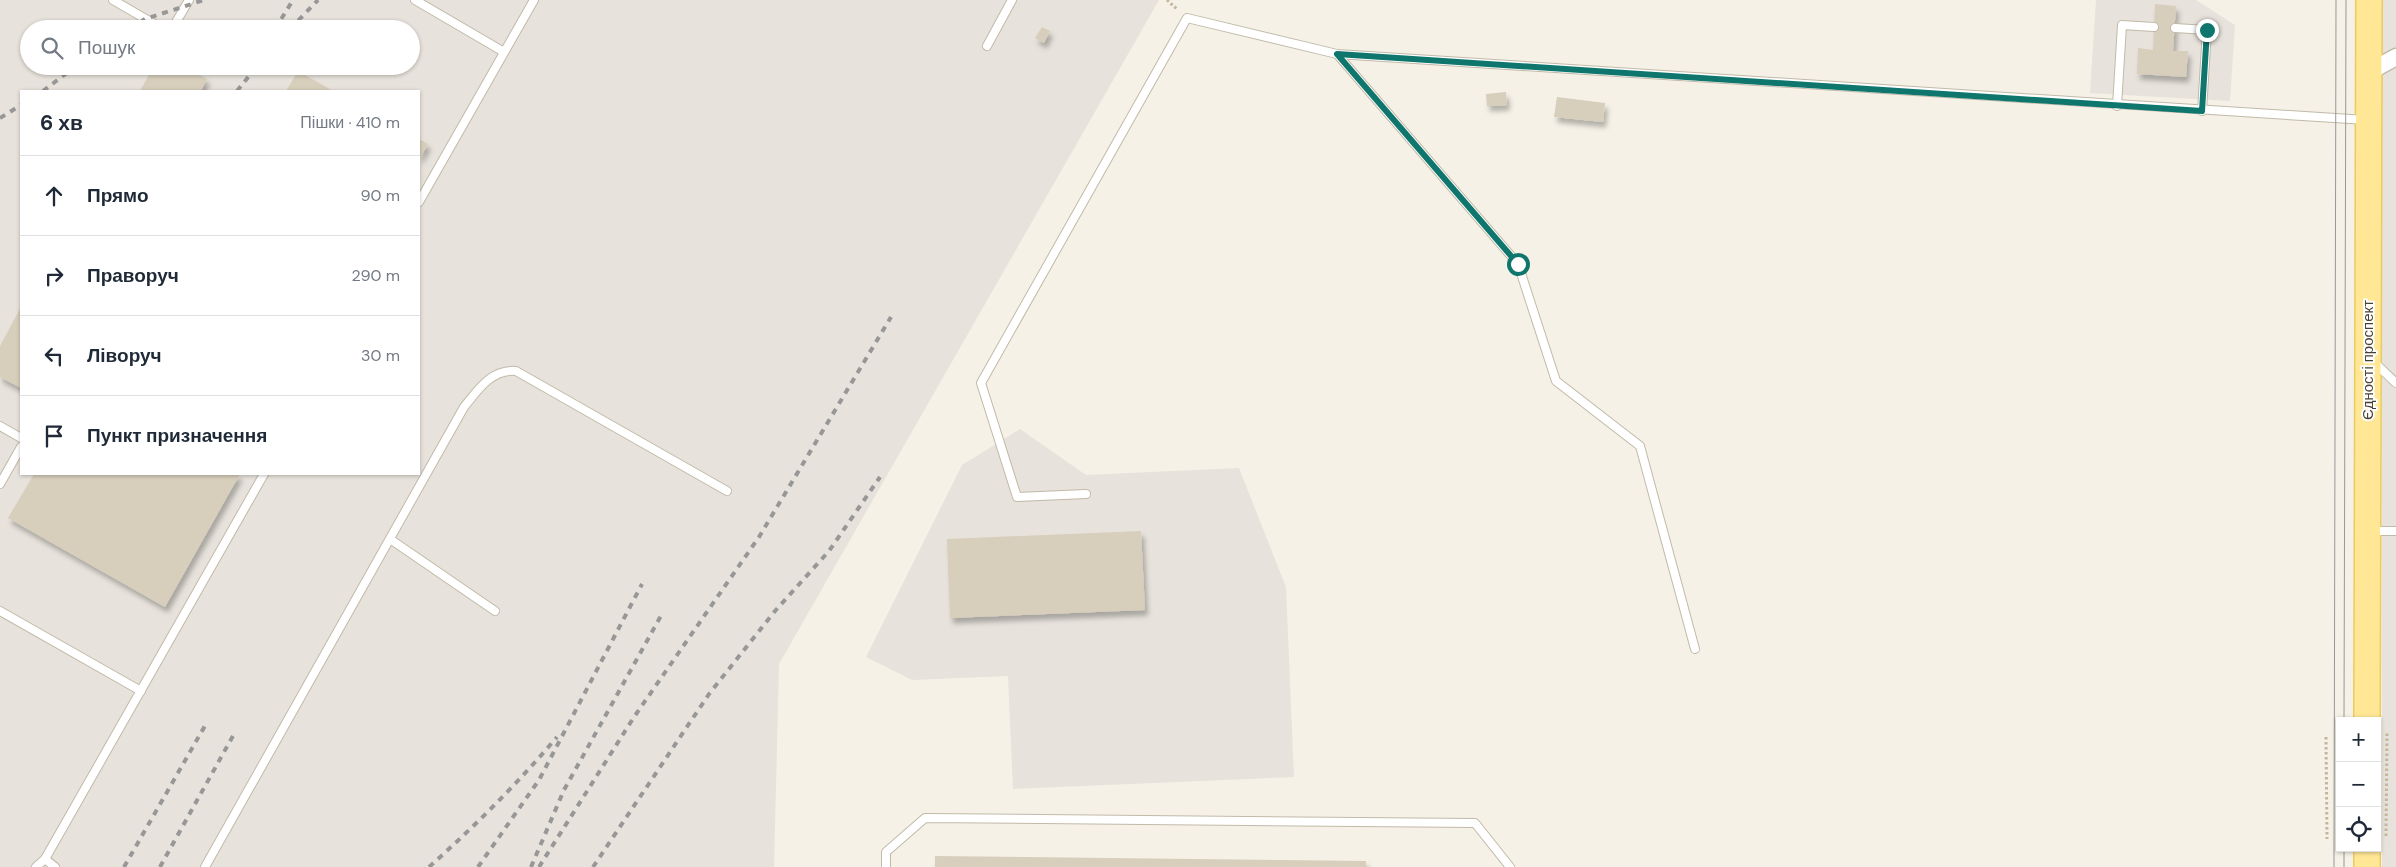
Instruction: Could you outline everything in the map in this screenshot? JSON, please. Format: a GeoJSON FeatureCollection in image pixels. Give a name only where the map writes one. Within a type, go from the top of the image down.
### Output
{"type":"FeatureCollection","features":[{"type":"Feature","properties":{"kind":"main road","name":"Єдності проспект"},"geometry":{"type":"LineString","coordinates":[[2367,717],[2369,0]]}},
{"type":"Feature","properties":{"kind":"main road"},"geometry":{"type":"LineString","coordinates":[[2367,852],[2367,867]]}},
{"type":"Feature","properties":{"kind":"street"},"geometry":{"type":"LineString","coordinates":[[2369,72],[2396,57]]}},
{"type":"Feature","properties":{"kind":"lane"},"geometry":{"type":"LineString","coordinates":[[113,0],[147,20]]}},
{"type":"Feature","properties":{"kind":"lane"},"geometry":{"type":"LineString","coordinates":[[177,20],[188,0]]}},
{"type":"Feature","properties":{"kind":"lane"},"geometry":{"type":"LineString","coordinates":[[415,0],[504,52]]}},
{"type":"Feature","properties":{"kind":"lane"},"geometry":{"type":"LineString","coordinates":[[420,200],[534,0]]}},
{"type":"Feature","properties":{"kind":"lane"},"geometry":{"type":"LineString","coordinates":[[988,46],[1012,0]]}},
{"type":"Feature","properties":{"kind":"lane"},"geometry":{"type":"LineString","coordinates":[[1086,494],[1017,497],[981,383],[1188,18],[1337,54],[2117,106],[2368,120]]}},
{"type":"Feature","properties":{"kind":"lane"},"geometry":{"type":"LineString","coordinates":[[2117,106],[2122,25],[2154,27]]}},
{"type":"Feature","properties":{"kind":"lane"},"geometry":{"type":"LineString","coordinates":[[2175,28],[2207,30],[2202,111]]}},
{"type":"Feature","properties":{"kind":"lane"},"geometry":{"type":"LineString","coordinates":[[1337,54],[1518,264],[1556,381],[1640,446],[1695,649]]}},
{"type":"Feature","properties":{"kind":"lane"},"geometry":{"type":"LineString","coordinates":[[2368,356],[2396,383]]}},
{"type":"Feature","properties":{"kind":"lane"},"geometry":{"type":"LineString","coordinates":[[205,867],[464,407],[492,376],[505,370],[516,371],[728,490]]}},
{"type":"Feature","properties":{"kind":"lane"},"geometry":{"type":"LineString","coordinates":[[0,426],[20,437]]}},
{"type":"Feature","properties":{"kind":"lane"},"geometry":{"type":"LineString","coordinates":[[0,484],[20,449]]}},
{"type":"Feature","properties":{"kind":"lane"},"geometry":{"type":"LineString","coordinates":[[36,867],[45,859],[263,475]]}},
{"type":"Feature","properties":{"kind":"lane"},"geometry":{"type":"LineString","coordinates":[[2368,530],[2396,531]]}},
{"type":"Feature","properties":{"kind":"lane"},"geometry":{"type":"LineString","coordinates":[[390,539],[495,610]]}},
{"type":"Feature","properties":{"kind":"lane"},"geometry":{"type":"LineString","coordinates":[[0,611],[141,691]]}},
{"type":"Feature","properties":{"kind":"lane"},"geometry":{"type":"LineString","coordinates":[[886,867],[886,852],[925,818],[1475,823],[1510,867]]}},
{"type":"Feature","properties":{"kind":"lane"},"geometry":{"type":"LineString","coordinates":[[45,859],[55,867]]}},
{"type":"Feature","properties":{"kind":"path"},"geometry":{"type":"LineString","coordinates":[[2326,737],[2327,840]]}},
{"type":"Feature","properties":{"kind":"shaded area"},"geometry":{"type":"Polygon","coordinates":[[[0,0],[1159,0],[779,664],[774,867],[0,867],[0,0]]]}},
{"type":"Feature","properties":{"kind":"shaded area"},"geometry":{"type":"Polygon","coordinates":[[[2096,0],[2196,0],[2235,25],[2230,101],[2090,93],[2096,0]]]}},
{"type":"Feature","properties":{"kind":"shaded area"},"geometry":{"type":"Polygon","coordinates":[[[2382,0],[2396,0],[2396,867],[2382,867],[2382,0]]]}},
{"type":"Feature","properties":{"kind":"shaded area"},"geometry":{"type":"Polygon","coordinates":[[[1020,429],[1086,475],[1239,468],[1286,587],[1294,777],[1013,789],[1008,676],[912,680],[866,657],[962,465],[1020,429]]]}},
{"type":"Feature","properties":{"kind":"building"},"geometry":{"type":"Polygon","coordinates":[[[2155,4],[2176,6],[2173,51],[2188,51],[2186,77],[2137,74],[2138,48],[2153,50],[2155,4]]]}},
{"type":"Feature","properties":{"kind":"building"},"geometry":{"type":"Polygon","coordinates":[[[1042,27],[1050,31],[1044,43],[1035,38],[1042,27]]]}},
{"type":"Feature","properties":{"kind":"building"},"geometry":{"type":"Polygon","coordinates":[[[149,75],[200,75],[207,79],[202,90],[141,90],[149,75]]]}},
{"type":"Feature","properties":{"kind":"building"},"geometry":{"type":"Polygon","coordinates":[[[296,75],[305,75],[331,90],[287,90],[296,75]]]}},
{"type":"Feature","properties":{"kind":"building"},"geometry":{"type":"Polygon","coordinates":[[[1506,92],[1507,105],[1487,106],[1486,94],[1506,92]]]}},
{"type":"Feature","properties":{"kind":"building"},"geometry":{"type":"Polygon","coordinates":[[[1557,97],[1605,103],[1603,122],[1554,117],[1557,97]]]}},
{"type":"Feature","properties":{"kind":"building"},"geometry":{"type":"Polygon","coordinates":[[[420,140],[428,144],[420,158],[420,140]]]}},
{"type":"Feature","properties":{"kind":"building"},"geometry":{"type":"Polygon","coordinates":[[[20,309],[20,387],[0,377],[0,346],[20,309]]]}},
{"type":"Feature","properties":{"kind":"building"},"geometry":{"type":"Polygon","coordinates":[[[33,475],[239,475],[165,607],[8,518],[33,475]]]}},
{"type":"Feature","properties":{"kind":"building"},"geometry":{"type":"Polygon","coordinates":[[[1141,531],[1145,610],[950,618],[947,539],[1141,531]]]}},
{"type":"Feature","properties":{"kind":"building"},"geometry":{"type":"Polygon","coordinates":[[[935,856],[1366,861],[1366,867],[935,867],[935,856]]]}},
{"type":"Feature","properties":{"kind":"tram line"},"geometry":{"type":"LineString","coordinates":[[2334,867],[2336,0]]}},
{"type":"Feature","properties":{"kind":"tram line"},"geometry":{"type":"LineString","coordinates":[[2344,717],[2346,0]]}},
{"type":"Feature","properties":{"kind":"tram line"},"geometry":{"type":"LineString","coordinates":[[2344,852],[2344,867]]}},
{"type":"Feature","properties":{"kind":"railway"},"geometry":{"type":"LineString","coordinates":[[144,20],[204,0]]}},
{"type":"Feature","properties":{"kind":"railway"},"geometry":{"type":"LineString","coordinates":[[281,20],[293,0]]}},
{"type":"Feature","properties":{"kind":"railway"},"geometry":{"type":"LineString","coordinates":[[299,20],[318,0]]}},
{"type":"Feature","properties":{"kind":"railway"},"geometry":{"type":"LineString","coordinates":[[44,90],[64,75]]}},
{"type":"Feature","properties":{"kind":"railway"},"geometry":{"type":"LineString","coordinates":[[238,90],[250,75]]}},
{"type":"Feature","properties":{"kind":"railway"},"geometry":{"type":"LineString","coordinates":[[0,118],[20,106]]}},
{"type":"Feature","properties":{"kind":"railway"},"geometry":{"type":"LineString","coordinates":[[539,867],[634,717],[759,537],[891,317]]}},
{"type":"Feature","properties":{"kind":"railway"},"geometry":{"type":"LineString","coordinates":[[593,867],[709,694],[775,611],[829,551],[880,477]]}},
{"type":"Feature","properties":{"kind":"railway"},"geometry":{"type":"LineString","coordinates":[[478,867],[539,780],[642,584]]}},
{"type":"Feature","properties":{"kind":"railway"},"geometry":{"type":"LineString","coordinates":[[531,867],[564,790],[662,614]]}},
{"type":"Feature","properties":{"kind":"railway"},"geometry":{"type":"LineString","coordinates":[[124,867],[206,724]]}},
{"type":"Feature","properties":{"kind":"railway"},"geometry":{"type":"LineString","coordinates":[[160,867],[234,734]]}},
{"type":"Feature","properties":{"kind":"railway"},"geometry":{"type":"LineString","coordinates":[[429,867],[495,804],[557,737]]}},
{"type":"Feature","properties":{"kind":"route"},"geometry":{"type":"LineString","coordinates":[[1518,264],[1337,54],[2202,111],[2207,30]]}}]}
